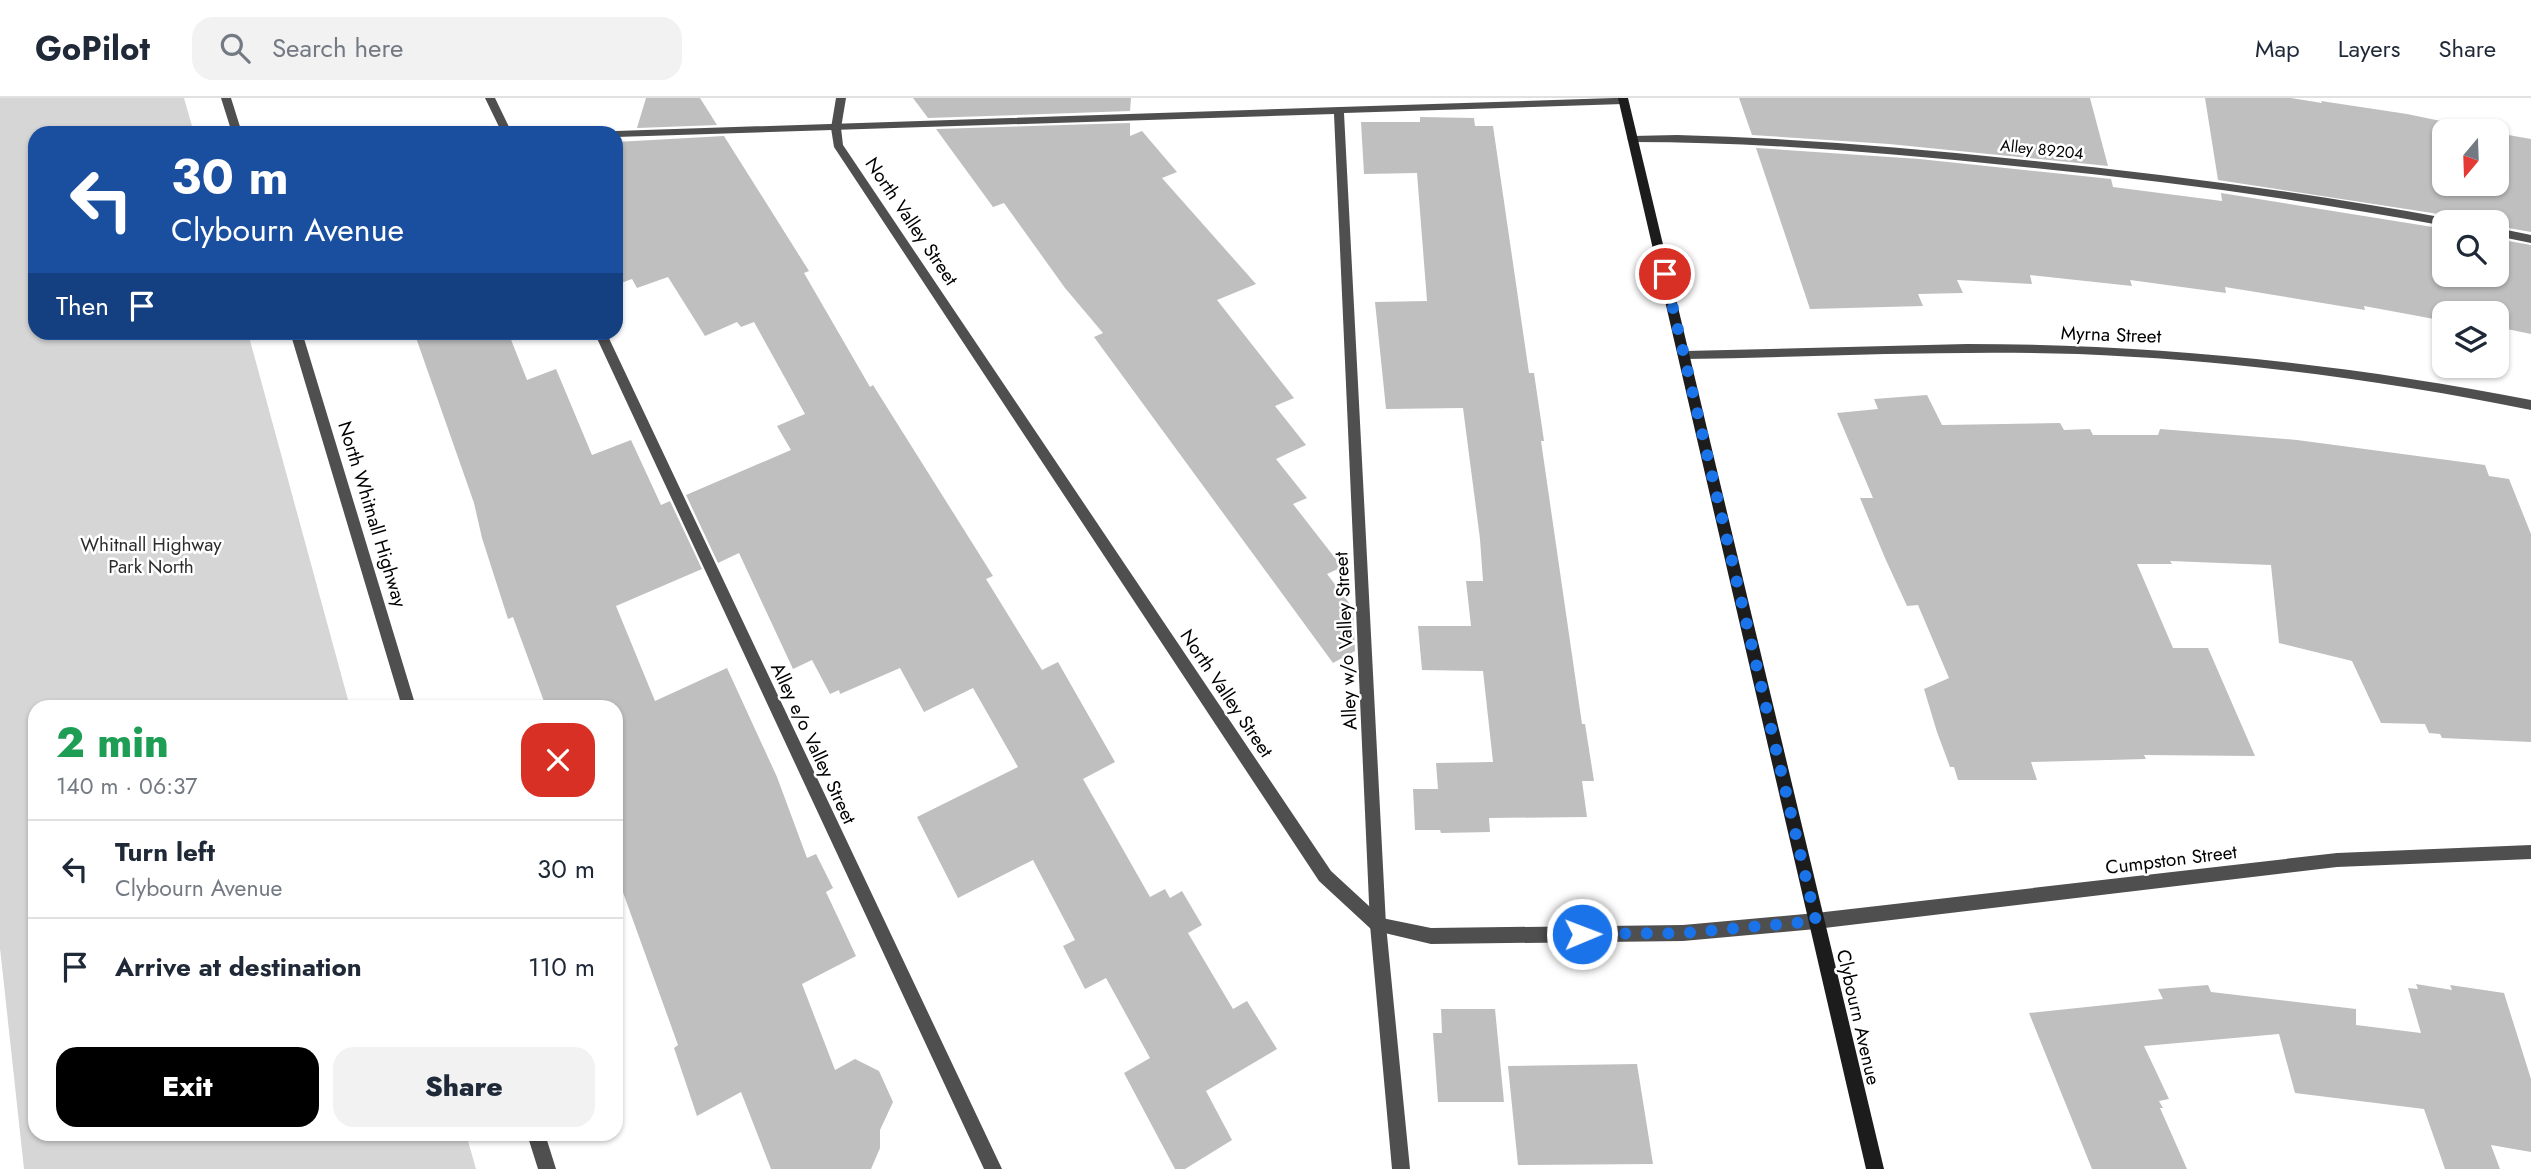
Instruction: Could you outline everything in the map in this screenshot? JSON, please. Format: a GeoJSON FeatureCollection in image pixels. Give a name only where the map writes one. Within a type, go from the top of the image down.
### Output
{"type":"FeatureCollection","features":[{"type":"Feature","properties":{"kind":"main road","name":"Clybourn Avenue"},"geometry":{"type":"LineString","coordinates":[[1623,100],[1875,1169]]}},
{"type":"Feature","properties":{"kind":"street"},"geometry":{"type":"LineString","coordinates":[[226,98],[235,126]]}},
{"type":"Feature","properties":{"kind":"street"},"geometry":{"type":"LineString","coordinates":[[490,98],[504,126]]}},
{"type":"Feature","properties":{"kind":"street","name":"North Valley Street"},"geometry":{"type":"LineString","coordinates":[[841,98],[836,128],[838,145],[1325,876],[1378,925]]}},
{"type":"Feature","properties":{"kind":"street"},"geometry":{"type":"LineString","coordinates":[[623,134],[1623,100]]}},
{"type":"Feature","properties":{"kind":"street","name":"Alley w/o Valley Street"},"geometry":{"type":"LineString","coordinates":[[1339,111],[1378,925],[1401,1169]]}},
{"type":"Feature","properties":{"kind":"street","name":"Alley 89204"},"geometry":{"type":"LineString","coordinates":[[1632,139],[1707,138],[1859,147],[2104,171],[2432,220]]}},
{"type":"Feature","properties":{"kind":"street"},"geometry":{"type":"LineString","coordinates":[[2509,234],[2531,239]]}},
{"type":"Feature","properties":{"kind":"street","name":"North Whitnall Highway"},"geometry":{"type":"LineString","coordinates":[[298,340],[406,700]]}},
{"type":"Feature","properties":{"kind":"street","name":"Alley e/o Valley Street"},"geometry":{"type":"LineString","coordinates":[[604,340],[993,1169]]}},
{"type":"Feature","properties":{"kind":"street","name":"Myrna Street"},"geometry":{"type":"LineString","coordinates":[[1685,355],[1983,349],[2135,353],[2335,372],[2531,405]]}},
{"type":"Feature","properties":{"kind":"street","name":"Cumpston Street"},"geometry":{"type":"LineString","coordinates":[[1816,921],[2337,860],[2531,852]]}},
{"type":"Feature","properties":{"kind":"street"},"geometry":{"type":"LineString","coordinates":[[1378,925],[1430,936],[1684,933],[1816,921]]}},
{"type":"Feature","properties":{"kind":"street"},"geometry":{"type":"LineString","coordinates":[[538,1141],[547,1169]]}},
{"type":"Feature","properties":{"kind":"green space","name":"Whitnall Highway Park North"},"geometry":{"type":"Polygon","coordinates":[[[0,98],[184,98],[192,126],[28,126],[28,340],[250,340],[348,700],[28,700],[28,1141],[468,1141],[476,1169],[24,1169],[0,948],[0,98]]]}},
{"type":"Feature","properties":{"kind":"building"},"geometry":{"type":"Polygon","coordinates":[[[646,98],[700,98],[717,125],[637,128],[646,98]]]}},
{"type":"Feature","properties":{"kind":"building"},"geometry":{"type":"Polygon","coordinates":[[[913,98],[1131,98],[1130,111],[928,118],[913,98]]]}},
{"type":"Feature","properties":{"kind":"building"},"geometry":{"type":"Polygon","coordinates":[[[1739,98],[2090,98],[2108,166],[1889,144],[1752,135],[1739,98]]]}},
{"type":"Feature","properties":{"kind":"building"},"geometry":{"type":"Polygon","coordinates":[[[2205,98],[2291,98],[2407,114],[2432,119],[2432,196],[2510,196],[2510,135],[2531,139],[2531,232],[2509,228],[2509,210],[2432,210],[2432,213],[2218,180],[2205,98]]]}},
{"type":"Feature","properties":{"kind":"building"},"geometry":{"type":"Polygon","coordinates":[[[1420,117],[1474,118],[1475,126],[1493,126],[1529,373],[1534,373],[1544,441],[1541,441],[1582,724],[1585,724],[1594,781],[1582,781],[1587,817],[1489,818],[1490,832],[1441,833],[1440,830],[1415,830],[1413,789],[1438,789],[1436,763],[1493,762],[1483,671],[1422,670],[1418,626],[1471,626],[1466,581],[1483,581],[1463,408],[1386,409],[1375,302],[1427,301],[1417,173],[1364,174],[1361,122],[1420,122],[1420,117]]]}},
{"type":"Feature","properties":{"kind":"building"},"geometry":{"type":"Polygon","coordinates":[[[1130,123],[1130,136],[1142,131],[1177,172],[1162,178],[1256,284],[1217,300],[1294,398],[1275,406],[1306,445],[1276,459],[1307,498],[1293,504],[1342,567],[1327,574],[1353,608],[1355,651],[1333,663],[1094,337],[1103,333],[1065,288],[1004,203],[993,207],[936,129],[1130,123]]]}},
{"type":"Feature","properties":{"kind":"building"},"geometry":{"type":"Polygon","coordinates":[[[724,136],[809,271],[804,273],[870,387],[873,385],[993,576],[986,579],[1042,670],[1058,662],[1115,762],[1083,779],[1150,897],[1165,889],[1170,898],[1182,891],[1202,925],[1188,933],[1233,1009],[1247,1001],[1277,1049],[1206,1091],[1232,1140],[1185,1169],[1175,1169],[1124,1073],[1150,1058],[1106,978],[1085,989],[1063,946],[1075,940],[1033,860],[958,898],[917,817],[1018,767],[973,688],[924,712],[900,668],[840,694],[839,690],[830,694],[812,660],[793,669],[739,553],[718,563],[686,495],[791,450],[777,426],[805,414],[754,322],[741,327],[737,322],[705,336],[668,277],[637,288],[632,279],[623,282],[623,142],[724,136]]]}},
{"type":"Feature","properties":{"kind":"building"},"geometry":{"type":"Polygon","coordinates":[[[1756,148],[1919,159],[2111,179],[2113,187],[2222,201],[2221,193],[2432,227],[2432,287],[2509,287],[2509,241],[2531,245],[2531,334],[2509,329],[2509,301],[2432,301],[2432,319],[2364,306],[2365,310],[2225,287],[2226,293],[2130,280],[2132,286],[2030,275],[2032,284],[1957,280],[1963,293],[1918,294],[1923,306],[1810,309],[1756,148]]]}},
{"type":"Feature","properties":{"kind":"building"},"geometry":{"type":"Polygon","coordinates":[[[417,340],[511,340],[527,380],[556,369],[592,455],[631,440],[661,505],[670,501],[702,569],[616,606],[655,701],[727,668],[777,777],[807,858],[816,854],[833,888],[826,892],[856,956],[802,984],[835,1070],[855,1059],[879,1071],[893,1102],[880,1130],[880,1148],[871,1169],[771,1169],[741,1092],[697,1116],[674,1048],[678,1045],[623,892],[623,700],[543,700],[513,617],[508,619],[482,538],[474,503],[417,340]]]}},
{"type":"Feature","properties":{"kind":"building"},"geometry":{"type":"Polygon","coordinates":[[[1927,395],[1942,425],[2060,423],[2064,430],[2090,429],[2093,435],[2158,435],[2160,429],[2297,440],[2485,465],[2489,476],[2509,479],[2531,534],[2531,742],[2442,738],[2440,734],[2429,733],[2425,724],[2381,723],[2352,661],[2279,643],[2271,565],[2170,561],[2172,564],[2137,564],[2173,648],[2208,648],[2255,756],[2144,755],[2146,759],[2031,762],[2037,780],[1958,780],[1954,767],[1950,767],[1924,689],[1949,678],[1918,605],[1907,606],[1885,558],[1860,498],[1873,498],[1837,413],[1878,409],[1874,399],[1927,395]]]}},
{"type":"Feature","properties":{"kind":"building"},"geometry":{"type":"Polygon","coordinates":[[[2416,984],[2452,990],[2450,985],[2504,993],[2531,1079],[2531,1152],[2491,1145],[2500,1169],[2445,1169],[2424,1109],[2295,1093],[2279,1034],[2144,1046],[2169,1099],[2159,1101],[2163,1108],[2160,1108],[2187,1169],[2092,1169],[2029,1013],[2163,999],[2158,989],[2208,985],[2211,992],[2356,1009],[2356,1025],[2421,1033],[2408,988],[2418,989],[2416,984]]]}},
{"type":"Feature","properties":{"kind":"building"},"geometry":{"type":"Polygon","coordinates":[[[1441,1009],[1495,1009],[1504,1102],[1438,1102],[1433,1033],[1442,1033],[1441,1009]]]}},
{"type":"Feature","properties":{"kind":"building"},"geometry":{"type":"Polygon","coordinates":[[[1637,1064],[1653,1164],[1518,1165],[1508,1066],[1637,1064]]]}},
{"type":"Feature","properties":{"kind":"route"},"geometry":{"type":"LineString","coordinates":[[1582,934],[1684,933],[1816,921],[1665,274]]}}]}
